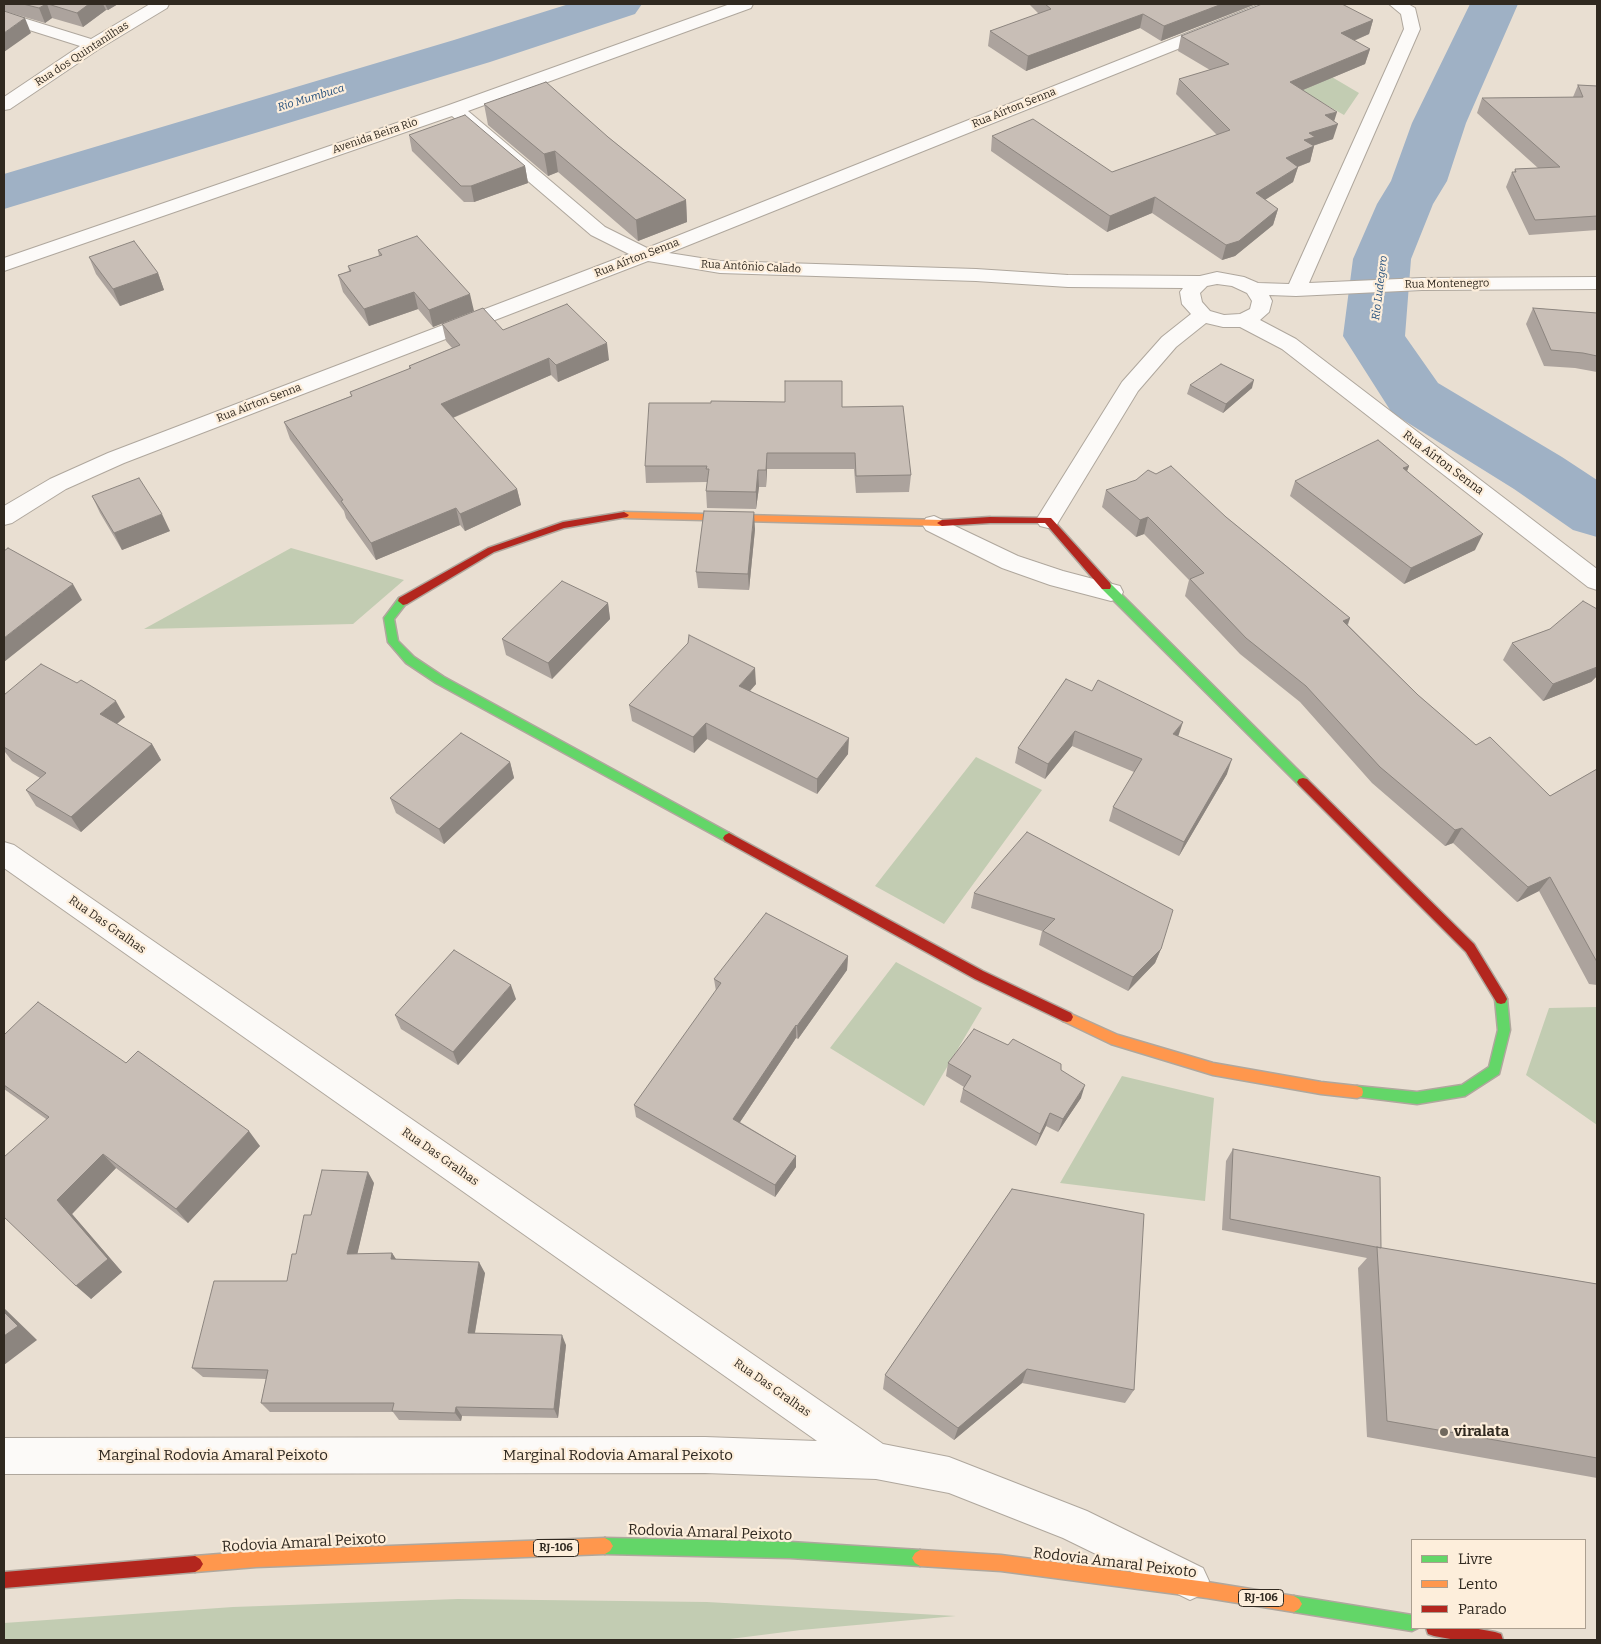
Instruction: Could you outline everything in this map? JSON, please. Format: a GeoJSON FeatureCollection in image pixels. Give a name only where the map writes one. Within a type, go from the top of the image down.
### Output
{"type":"FeatureCollection","features":[{"type":"Feature","properties":{"kind":"main road"},"geometry":{"type":"LineString","coordinates":[[624,515],[934,524],[990,520],[1048,520],[1111,592],[1470,948],[1501,996],[1504,1030],[1495,1070],[1465,1090],[1417,1098],[1321,1088],[1213,1068],[1115,1040],[979,975],[466,694],[410,660],[393,642],[389,618],[402,601],[491,550],[563,525],[624,515]]}},
{"type":"Feature","properties":{"kind":"main road","name":"Rodovia Amaral Peixoto"},"geometry":{"type":"LineString","coordinates":[[4,1580],[256,1559],[617,1546],[790,1550],[1001,1563],[1207,1590],[1411,1623]]}},
{"type":"Feature","properties":{"kind":"main road"},"geometry":{"type":"LineString","coordinates":[[1439,1629],[1495,1640]]}},
{"type":"Feature","properties":{"kind":"street","name":"Rua dos Quintanilhas"},"geometry":{"type":"LineString","coordinates":[[4,105],[93,45],[161,4]]}},
{"type":"Feature","properties":{"kind":"street","name":"Avenida Beira Rio"},"geometry":{"type":"LineString","coordinates":[[4,265],[456,109],[745,4]]}},
{"type":"Feature","properties":{"kind":"street","name":"Rua Aírton Senna"},"geometry":{"type":"LineString","coordinates":[[4,517],[58,484],[116,458],[646,256],[1274,4]]}},
{"type":"Feature","properties":{"kind":"street"},"geometry":{"type":"LineString","coordinates":[[1296,290],[1412,29],[1409,12],[1397,4]]}},
{"type":"Feature","properties":{"kind":"street"},"geometry":{"type":"LineString","coordinates":[[4,17],[93,45]]}},
{"type":"Feature","properties":{"kind":"street","name":"Rua Antônio Calado"},"geometry":{"type":"LineString","coordinates":[[456,109],[598,231],[646,256],[720,267],[976,275],[1068,281],[1200,282],[1217,278],[1237,281],[1255,306],[1223,321],[1198,309],[1068,281]]}},
{"type":"Feature","properties":{"kind":"street"},"geometry":{"type":"LineString","coordinates":[[1048,520],[1130,388],[1198,309],[1190,292],[1200,282]]}},
{"type":"Feature","properties":{"kind":"street","name":"Rua Montenegro"},"geometry":{"type":"LineString","coordinates":[[1255,306],[1296,290],[1346,286],[1597,283]]}},
{"type":"Feature","properties":{"kind":"street","name":"Rua Aírton Senna"},"geometry":{"type":"LineString","coordinates":[[1255,306],[1288,344],[1597,581]]}},
{"type":"Feature","properties":{"kind":"street"},"geometry":{"type":"LineString","coordinates":[[934,524],[1010,562],[1060,579],[1111,592]]}},
{"type":"Feature","properties":{"kind":"street","name":"Rua Das Gralhas"},"geometry":{"type":"LineString","coordinates":[[4,853],[876,1461]]}},
{"type":"Feature","properties":{"kind":"street","name":"Marginal Rodovia Amaral Peixoto"},"geometry":{"type":"LineString","coordinates":[[4,1456],[705,1455],[876,1461],[949,1475],[999,1494],[1074,1524],[1207,1590]]}},
{"type":"Feature","properties":{"kind":"green space"},"geometry":{"type":"Polygon","coordinates":[[[1252,30],[1359,93],[1344,115],[1219,44],[1252,30]]]}},
{"type":"Feature","properties":{"kind":"green space"},"geometry":{"type":"Polygon","coordinates":[[[291,548],[404,580],[353,624],[144,629],[291,548]]]}},
{"type":"Feature","properties":{"kind":"green space"},"geometry":{"type":"Polygon","coordinates":[[[976,757],[1042,790],[944,924],[875,886],[976,757]]]}},
{"type":"Feature","properties":{"kind":"green space"},"geometry":{"type":"Polygon","coordinates":[[[896,962],[982,1008],[924,1106],[830,1048],[896,962]]]}},
{"type":"Feature","properties":{"kind":"green space"},"geometry":{"type":"Polygon","coordinates":[[[1597,1007],[1597,1125],[1526,1075],[1549,1008],[1597,1007]]]}},
{"type":"Feature","properties":{"kind":"green space"},"geometry":{"type":"Polygon","coordinates":[[[1122,1076],[1214,1098],[1205,1201],[1060,1183],[1122,1076]]]}},
{"type":"Feature","properties":{"kind":"green space"},"geometry":{"type":"Polygon","coordinates":[[[458,1599],[707,1602],[956,1616],[801,1630],[722,1640],[4,1640],[4,1623],[233,1607],[458,1599]]]}},
{"type":"Feature","properties":{"kind":"building"},"geometry":{"type":"Polygon","coordinates":[[[23,4],[46,4],[39,8],[23,4]]]}},
{"type":"Feature","properties":{"kind":"building"},"geometry":{"type":"Polygon","coordinates":[[[48,4],[89,4],[77,13],[48,4]]]}},
{"type":"Feature","properties":{"kind":"building"},"geometry":{"type":"Polygon","coordinates":[[[1045,4],[1222,4],[1164,26],[1143,14],[1028,56],[990,31],[1051,9],[1045,4]]]}},
{"type":"Feature","properties":{"kind":"building"},"geometry":{"type":"Polygon","coordinates":[[[1262,4],[1342,4],[1373,20],[1341,33],[1370,49],[1290,82],[1337,112],[1325,115],[1338,124],[1309,133],[1315,137],[1304,140],[1314,146],[1286,158],[1298,167],[1256,193],[1278,209],[1239,241],[1226,245],[1155,197],[1110,216],[992,136],[1033,119],[1112,172],[1230,130],[1179,79],[1229,64],[1181,36],[1262,4]]]}},
{"type":"Feature","properties":{"kind":"building"},"geometry":{"type":"Polygon","coordinates":[[[4,11],[25,18],[4,33],[4,11]]]}},
{"type":"Feature","properties":{"kind":"building"},"geometry":{"type":"Polygon","coordinates":[[[546,82],[608,137],[686,200],[636,220],[555,151],[544,154],[484,104],[546,82]]]}},
{"type":"Feature","properties":{"kind":"building"},"geometry":{"type":"Polygon","coordinates":[[[1578,85],[1597,86],[1597,216],[1535,220],[1512,172],[1516,172],[1515,169],[1560,167],[1482,98],[1583,97],[1578,85]]]}},
{"type":"Feature","properties":{"kind":"building"},"geometry":{"type":"Polygon","coordinates":[[[465,115],[525,166],[471,186],[461,186],[409,135],[465,115]]]}},
{"type":"Feature","properties":{"kind":"building"},"geometry":{"type":"Polygon","coordinates":[[[417,236],[470,294],[429,310],[414,292],[364,309],[338,275],[351,271],[348,266],[382,255],[378,250],[417,236]]]}},
{"type":"Feature","properties":{"kind":"building"},"geometry":{"type":"Polygon","coordinates":[[[134,241],[158,273],[113,289],[89,257],[134,241]]]}},
{"type":"Feature","properties":{"kind":"building"},"geometry":{"type":"Polygon","coordinates":[[[567,304],[607,343],[556,365],[549,358],[441,404],[517,489],[460,514],[456,508],[371,543],[341,501],[343,500],[284,422],[352,396],[350,392],[411,368],[409,366],[460,345],[442,324],[483,308],[503,330],[567,304]]]}},
{"type":"Feature","properties":{"kind":"building"},"geometry":{"type":"Polygon","coordinates":[[[1533,308],[1597,313],[1597,356],[1551,350],[1533,308]]]}},
{"type":"Feature","properties":{"kind":"building"},"geometry":{"type":"Polygon","coordinates":[[[1221,364],[1254,380],[1226,404],[1190,385],[1221,364]]]}},
{"type":"Feature","properties":{"kind":"building"},"geometry":{"type":"Polygon","coordinates":[[[785,381],[842,381],[842,407],[903,406],[911,475],[856,476],[855,453],[767,453],[766,470],[758,470],[756,492],[706,491],[709,469],[706,469],[707,466],[645,466],[649,403],[711,403],[711,401],[785,402],[785,381]]]}},
{"type":"Feature","properties":{"kind":"building"},"geometry":{"type":"Polygon","coordinates":[[[1378,440],[1409,466],[1403,468],[1483,534],[1411,568],[1295,481],[1378,440]]]}},
{"type":"Feature","properties":{"kind":"building"},"geometry":{"type":"Polygon","coordinates":[[[1171,466],[1226,517],[1350,618],[1343,621],[1418,695],[1476,745],[1490,737],[1550,796],[1597,769],[1597,962],[1550,877],[1528,887],[1462,828],[1455,830],[1380,767],[1306,686],[1246,638],[1190,579],[1204,573],[1148,517],[1140,520],[1106,490],[1136,480],[1148,470],[1156,474],[1171,466]]]}},
{"type":"Feature","properties":{"kind":"building"},"geometry":{"type":"Polygon","coordinates":[[[139,478],[162,514],[114,533],[92,496],[139,478]]]}},
{"type":"Feature","properties":{"kind":"building"},"geometry":{"type":"Polygon","coordinates":[[[704,511],[754,512],[748,574],[696,572],[704,511]]]}},
{"type":"Feature","properties":{"kind":"building"},"geometry":{"type":"Polygon","coordinates":[[[8,548],[73,584],[4,638],[4,551],[8,548]]]}},
{"type":"Feature","properties":{"kind":"building"},"geometry":{"type":"Polygon","coordinates":[[[562,581],[608,603],[548,663],[502,639],[562,581]]]}},
{"type":"Feature","properties":{"kind":"building"},"geometry":{"type":"Polygon","coordinates":[[[1583,601],[1597,609],[1597,667],[1553,684],[1512,643],[1550,629],[1583,601]]]}},
{"type":"Feature","properties":{"kind":"building"},"geometry":{"type":"Polygon","coordinates":[[[689,635],[755,668],[739,686],[849,738],[817,779],[706,723],[693,737],[629,705],[688,643],[689,635]]]}},
{"type":"Feature","properties":{"kind":"building"},"geometry":{"type":"Polygon","coordinates":[[[41,664],[77,683],[81,680],[116,701],[100,714],[152,744],[71,817],[26,790],[46,773],[4,747],[4,695],[41,664]]]}},
{"type":"Feature","properties":{"kind":"building"},"geometry":{"type":"Polygon","coordinates":[[[1066,679],[1092,691],[1098,680],[1183,722],[1173,734],[1232,759],[1184,842],[1113,807],[1142,759],[1075,731],[1048,764],[1018,748],[1066,679]]]}},
{"type":"Feature","properties":{"kind":"building"},"geometry":{"type":"Polygon","coordinates":[[[461,733],[510,762],[439,829],[390,798],[461,733]]]}},
{"type":"Feature","properties":{"kind":"building"},"geometry":{"type":"Polygon","coordinates":[[[1027,832],[1173,910],[1161,949],[1133,977],[1043,931],[1055,919],[974,893],[1027,832]]]}},
{"type":"Feature","properties":{"kind":"building"},"geometry":{"type":"Polygon","coordinates":[[[766,913],[848,956],[796,1025],[733,1119],[796,1156],[775,1185],[634,1105],[721,983],[714,979],[766,913]]]}},
{"type":"Feature","properties":{"kind":"building"},"geometry":{"type":"Polygon","coordinates":[[[454,950],[511,985],[453,1052],[395,1015],[454,950]]]}},
{"type":"Feature","properties":{"kind":"building"},"geometry":{"type":"Polygon","coordinates":[[[38,1002],[126,1063],[138,1051],[249,1131],[176,1209],[103,1154],[57,1200],[108,1259],[76,1286],[4,1217],[4,1157],[49,1117],[4,1085],[4,1035],[38,1002]]]}},
{"type":"Feature","properties":{"kind":"building"},"geometry":{"type":"Polygon","coordinates":[[[974,1029],[1008,1045],[1013,1039],[1061,1064],[1061,1070],[1085,1085],[1063,1119],[1050,1113],[1040,1134],[963,1089],[971,1076],[948,1063],[974,1029]]]}},
{"type":"Feature","properties":{"kind":"building"},"geometry":{"type":"Polygon","coordinates":[[[1233,1149],[1380,1177],[1381,1248],[1230,1219],[1233,1149]]]}},
{"type":"Feature","properties":{"kind":"building"},"geometry":{"type":"Polygon","coordinates":[[[322,1170],[368,1172],[347,1254],[392,1253],[391,1259],[479,1262],[468,1333],[562,1335],[554,1409],[456,1407],[455,1413],[392,1411],[394,1403],[261,1403],[268,1370],[192,1368],[214,1281],[287,1281],[292,1254],[296,1254],[304,1215],[311,1215],[322,1170]]]}},
{"type":"Feature","properties":{"kind":"building"},"geometry":{"type":"Polygon","coordinates":[[[1012,1189],[1144,1214],[1134,1390],[1027,1369],[958,1428],[885,1375],[1012,1189]]]}},
{"type":"Feature","properties":{"kind":"building"},"geometry":{"type":"Polygon","coordinates":[[[1377,1247],[1597,1284],[1597,1458],[1387,1421],[1377,1247]]]}},
{"type":"Feature","properties":{"kind":"building"},"geometry":{"type":"Polygon","coordinates":[[[4,1312],[18,1326],[4,1336],[4,1312]]]}},
{"type":"Feature","properties":{"kind":"waterway","name":"Rio Mumbuca"},"geometry":{"type":"LineString","coordinates":[[4,192],[472,51],[618,4]]}},
{"type":"Feature","properties":{"kind":"waterway","name":"Rio Ludegero"},"geometry":{"type":"LineString","coordinates":[[1494,4],[1439,123],[1419,181],[1405,204],[1382,259],[1374,336],[1415,398],[1538,473],[1597,513]]}},
{"type":"Feature","properties":{"kind":"traffic: fast"},"geometry":{"type":"LineString","coordinates":[[1106,586],[1303,782]]}},
{"type":"Feature","properties":{"kind":"traffic: fast"},"geometry":{"type":"LineString","coordinates":[[403,601],[389,618],[393,642],[410,660],[440,680],[729,838]]}},
{"type":"Feature","properties":{"kind":"traffic: fast"},"geometry":{"type":"LineString","coordinates":[[1357,1092],[1417,1098],[1465,1090],[1495,1070],[1504,1030],[1501,999]]}},
{"type":"Feature","properties":{"kind":"traffic: fast"},"geometry":{"type":"LineString","coordinates":[[605,1546],[790,1550],[920,1558]]}},
{"type":"Feature","properties":{"kind":"traffic: fast"},"geometry":{"type":"LineString","coordinates":[[1294,1604],[1411,1623]]}},
{"type":"Feature","properties":{"kind":"traffic: slow"},"geometry":{"type":"LineString","coordinates":[[624,515],[942,523]]}},
{"type":"Feature","properties":{"kind":"traffic: slow"},"geometry":{"type":"LineString","coordinates":[[1067,1017],[1115,1040],[1213,1069],[1321,1088],[1357,1092]]}},
{"type":"Feature","properties":{"kind":"traffic: slow"},"geometry":{"type":"LineString","coordinates":[[195,1564],[256,1559],[605,1546]]}},
{"type":"Feature","properties":{"kind":"traffic: slow"},"geometry":{"type":"LineString","coordinates":[[920,1558],[1001,1563],[1207,1590],[1294,1604]]}},
{"type":"Feature","properties":{"kind":"traffic: jam"},"geometry":{"type":"LineString","coordinates":[[403,601],[491,550],[563,525],[624,515]]}},
{"type":"Feature","properties":{"kind":"traffic: jam"},"geometry":{"type":"LineString","coordinates":[[942,523],[990,520],[1048,520],[1106,586]]}},
{"type":"Feature","properties":{"kind":"traffic: jam"},"geometry":{"type":"LineString","coordinates":[[1303,782],[1470,948],[1501,999]]}},
{"type":"Feature","properties":{"kind":"traffic: jam"},"geometry":{"type":"LineString","coordinates":[[729,838],[979,975],[1067,1017]]}},
{"type":"Feature","properties":{"kind":"traffic: jam"},"geometry":{"type":"LineString","coordinates":[[4,1580],[195,1564]]}},
{"type":"Feature","properties":{"kind":"traffic: jam"},"geometry":{"type":"LineString","coordinates":[[1439,1629],[1495,1640]]}},
{"type":"Feature","properties":{"kind":"place","name":"viralata"},"geometry":{"type":"Point","coordinates":[1444,1432]}}]}
